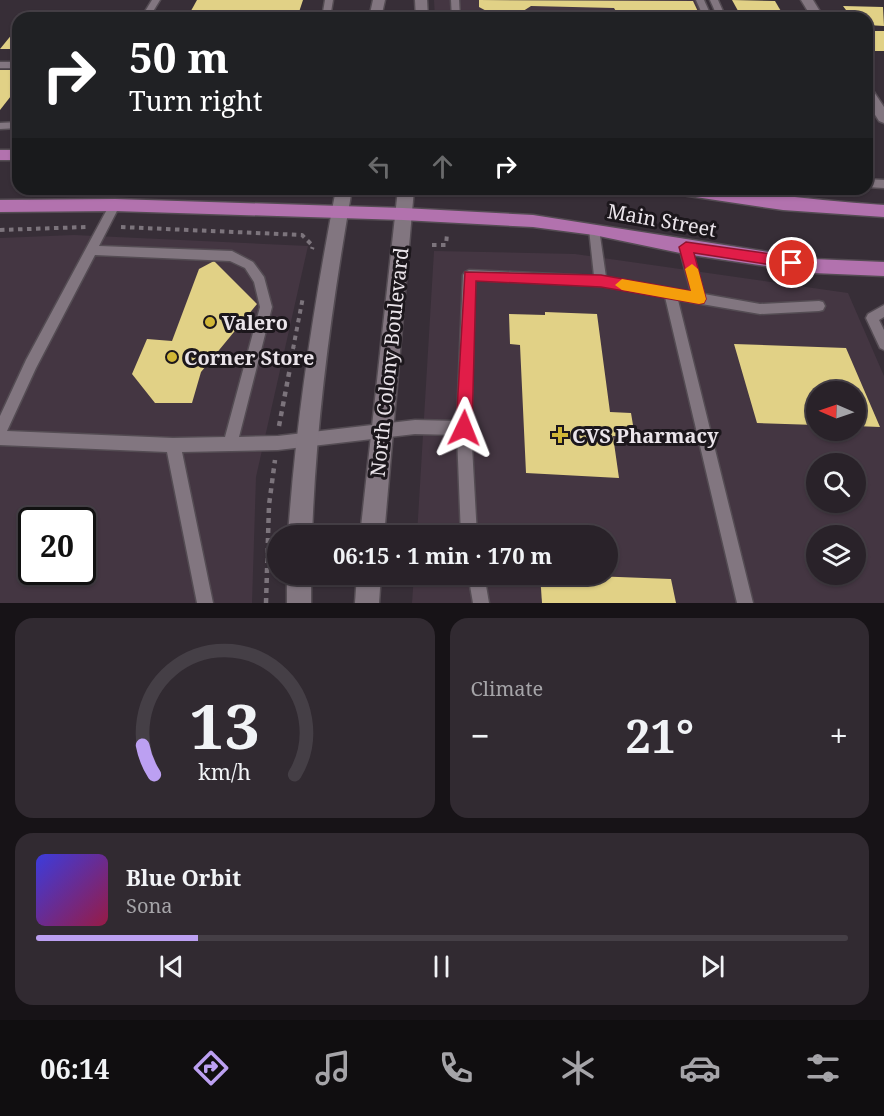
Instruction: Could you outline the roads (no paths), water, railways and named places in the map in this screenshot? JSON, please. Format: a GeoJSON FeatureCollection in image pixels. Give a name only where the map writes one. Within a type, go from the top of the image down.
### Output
{"type":"FeatureCollection","features":[{"type":"Feature","properties":{"kind":"main road"},"geometry":{"type":"LineString","coordinates":[[873,101],[884,117]]}},
{"type":"Feature","properties":{"kind":"main road"},"geometry":{"type":"LineString","coordinates":[[301,525],[305,440],[318,336],[343,195]]}},
{"type":"Feature","properties":{"kind":"main road","name":"North Colony Boulevard"},"geometry":{"type":"LineString","coordinates":[[373,525],[405,195]]}},
{"type":"Feature","properties":{"kind":"main road","name":"Main Street"},"geometry":{"type":"LineString","coordinates":[[713,195],[739,200],[774,197],[884,211]]}},
{"type":"Feature","properties":{"kind":"main road","name":"Main Street"},"geometry":{"type":"LineString","coordinates":[[0,206],[115,205],[403,214],[533,221],[813,266],[884,269]]}},
{"type":"Feature","properties":{"kind":"main road"},"geometry":{"type":"LineString","coordinates":[[299,585],[299,603]]}},
{"type":"Feature","properties":{"kind":"main road"},"geometry":{"type":"LineString","coordinates":[[367,603],[368,585]]}},
{"type":"Feature","properties":{"kind":"lane"},"geometry":{"type":"LineString","coordinates":[[0,431],[31,364],[115,205]]}},
{"type":"Feature","properties":{"kind":"lane"},"geometry":{"type":"LineString","coordinates":[[594,229],[601,281]]}},
{"type":"Feature","properties":{"kind":"lane"},"geometry":{"type":"LineString","coordinates":[[686,247],[699,299]]}},
{"type":"Feature","properties":{"kind":"lane"},"geometry":{"type":"LineString","coordinates":[[91,250],[232,256],[249,265],[260,280],[266,307],[230,444]]}},
{"type":"Feature","properties":{"kind":"lane"},"geometry":{"type":"LineString","coordinates":[[468,525],[464,428],[469,275],[601,281],[760,309],[819,306]]}},
{"type":"Feature","properties":{"kind":"lane"},"geometry":{"type":"LineString","coordinates":[[670,293],[745,603]]}},
{"type":"Feature","properties":{"kind":"lane"},"geometry":{"type":"LineString","coordinates":[[884,310],[872,318],[884,344]]}},
{"type":"Feature","properties":{"kind":"lane"},"geometry":{"type":"LineString","coordinates":[[0,438],[173,445],[278,443],[415,427],[464,428]]}},
{"type":"Feature","properties":{"kind":"lane"},"geometry":{"type":"LineString","coordinates":[[173,445],[205,603]]}},
{"type":"Feature","properties":{"kind":"lane"},"geometry":{"type":"LineString","coordinates":[[478,585],[481,603]]}},
{"type":"Feature","properties":{"kind":"place","name":"Valero"},"geometry":{"type":"Point","coordinates":[210,322]}},
{"type":"Feature","properties":{"kind":"place","name":"Corner Store"},"geometry":{"type":"Point","coordinates":[172,357]}},
{"type":"Feature","properties":{"kind":"place","name":"CVS Pharmacy"},"geometry":{"type":"Point","coordinates":[560,435]}}]}
